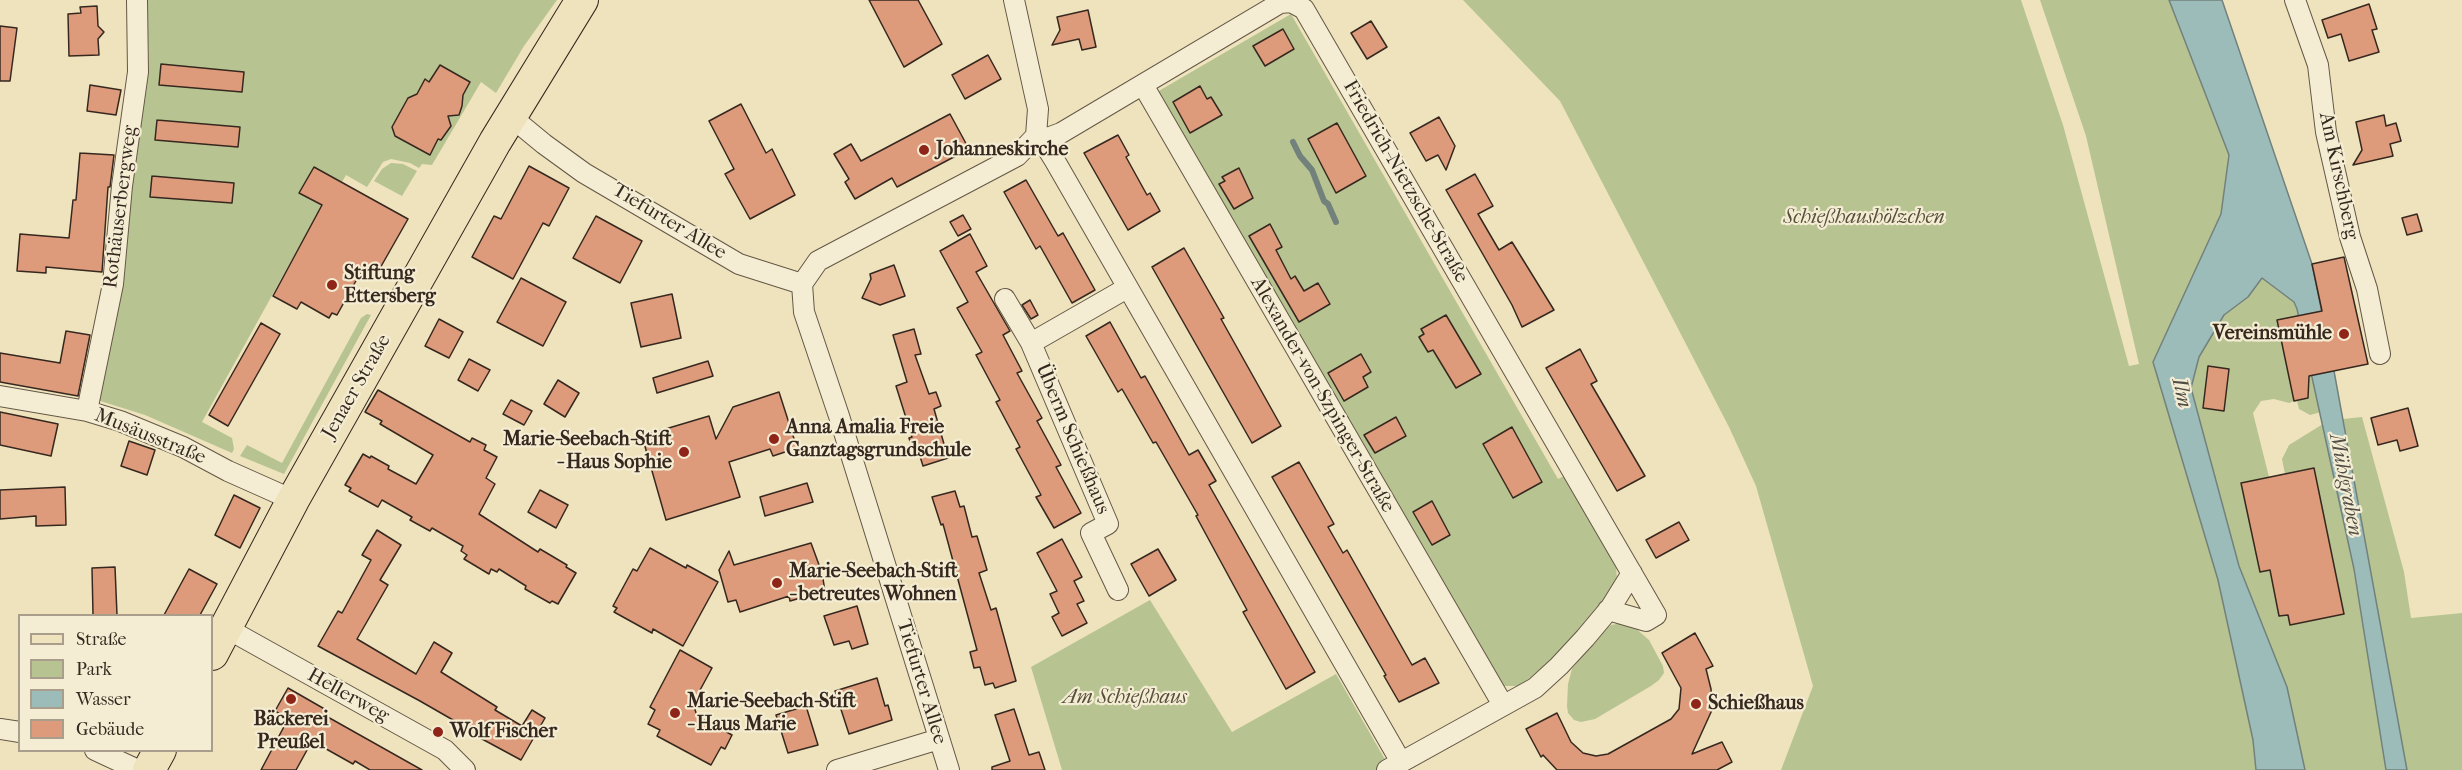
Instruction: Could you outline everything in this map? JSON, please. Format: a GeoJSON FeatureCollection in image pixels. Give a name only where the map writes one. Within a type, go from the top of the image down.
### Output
{"type":"FeatureCollection","features":[{"type":"Feature","properties":{"kind":"main road","name":"Jenaer Straße"},"geometry":{"type":"LineString","coordinates":[[219,641],[293,500],[510,116],[582,0]]}},
{"type":"Feature","properties":{"kind":"main road"},"geometry":{"type":"LineString","coordinates":[[149,770],[159,752]]}},
{"type":"Feature","properties":{"kind":"street","name":"Rothäuserbergweg"},"geometry":{"type":"LineString","coordinates":[[87,411],[113,284],[122,186],[138,72],[137,0]]}},
{"type":"Feature","properties":{"kind":"street"},"geometry":{"type":"LineString","coordinates":[[1014,0],[1038,110],[1039,138],[1127,288],[1394,766],[1535,688],[1559,666],[1608,610],[1632,573]]}},
{"type":"Feature","properties":{"kind":"street","name":"Am Kirschberg"},"geometry":{"type":"LineString","coordinates":[[2295,0],[2318,65],[2326,132],[2350,237],[2367,289],[2380,354]]}},
{"type":"Feature","properties":{"kind":"street","name":"Friedrich-Nietzsche-Straße"},"geometry":{"type":"LineString","coordinates":[[1039,138],[1061,133],[1280,3],[1291,2],[1304,9],[1656,615],[1646,621],[1608,610]]}},
{"type":"Feature","properties":{"kind":"street","name":"Alexander-von-Szpinger-Straße"},"geometry":{"type":"LineString","coordinates":[[1143,86],[1503,705]]}},
{"type":"Feature","properties":{"kind":"street","name":"Tiefurter Allee"},"geometry":{"type":"LineString","coordinates":[[510,116],[584,173],[739,264],[802,284],[804,312],[839,416],[949,770]]}},
{"type":"Feature","properties":{"kind":"street"},"geometry":{"type":"LineString","coordinates":[[802,284],[818,261],[1017,156],[1039,138]]}},
{"type":"Feature","properties":{"kind":"street","name":"Überm Schießhaus"},"geometry":{"type":"LineString","coordinates":[[1031,343],[1127,288]]}},
{"type":"Feature","properties":{"kind":"street","name":"Überm Schießhaus"},"geometry":{"type":"LineString","coordinates":[[1005,299],[1031,343],[1108,524],[1090,533],[1118,591]]}},
{"type":"Feature","properties":{"kind":"street","name":"Musäusstraße"},"geometry":{"type":"LineString","coordinates":[[0,396],[87,411],[120,421],[183,447],[228,471],[293,500]]}},
{"type":"Feature","properties":{"kind":"street","name":"Hellerweg"},"geometry":{"type":"LineString","coordinates":[[219,641],[445,750],[465,770]]}},
{"type":"Feature","properties":{"kind":"street"},"geometry":{"type":"LineString","coordinates":[[0,729],[18,732]]}},
{"type":"Feature","properties":{"kind":"street"},"geometry":{"type":"LineString","coordinates":[[837,770],[939,739]]}},
{"type":"Feature","properties":{"kind":"street"},"geometry":{"type":"LineString","coordinates":[[99,752],[138,770]]}},
{"type":"Feature","properties":{"kind":"green space"},"geometry":{"type":"Polygon","coordinates":[[[147,0],[557,0],[524,46],[496,93],[481,82],[432,165],[422,164],[419,168],[410,163],[391,159],[383,162],[367,187],[346,175],[342,182],[314,167],[300,193],[322,205],[202,422],[232,438],[234,449],[232,453],[145,415],[94,399],[129,172],[149,70],[147,0]]]}},
{"type":"Feature","properties":{"kind":"green space","name":"Schießhaushölzchen"},"geometry":{"type":"Polygon","coordinates":[[[1463,0],[2021,0],[2063,125],[2129,366],[2139,364],[2086,136],[2040,0],[2169,0],[2229,155],[2221,214],[2153,362],[2218,580],[2253,740],[2256,770],[1781,770],[1813,686],[1756,486],[1729,427],[1560,101],[1463,0]]]}},
{"type":"Feature","properties":{"kind":"green space"},"geometry":{"type":"Polygon","coordinates":[[[1291,14],[1558,479],[1564,476],[1616,566],[1617,579],[1598,609],[1569,644],[1520,686],[1503,686],[1157,92],[1291,14]]]}},
{"type":"Feature","properties":{"kind":"green space"},"geometry":{"type":"Polygon","coordinates":[[[391,163],[403,164],[417,171],[402,196],[374,181],[382,169],[391,163]]]}},
{"type":"Feature","properties":{"kind":"green space"},"geometry":{"type":"Polygon","coordinates":[[[2262,277],[2294,302],[2299,316],[2277,321],[2294,401],[2289,403],[2274,399],[2261,401],[2253,413],[2269,477],[2241,484],[2260,572],[2270,570],[2279,616],[2288,615],[2290,625],[2343,614],[2314,468],[2285,474],[2282,459],[2289,445],[2323,424],[2354,569],[2386,770],[2305,770],[2253,602],[2239,566],[2191,388],[2199,357],[2224,315],[2248,297],[2262,277]]]}},
{"type":"Feature","properties":{"kind":"green space"},"geometry":{"type":"Polygon","coordinates":[[[367,314],[371,315],[284,474],[240,456],[247,445],[282,463],[361,318],[367,314]]]}},
{"type":"Feature","properties":{"kind":"green space"},"geometry":{"type":"Polygon","coordinates":[[[2309,369],[2321,412],[2310,415],[2299,409],[2297,401],[2308,398],[2309,369]]]}},
{"type":"Feature","properties":{"kind":"green space"},"geometry":{"type":"Polygon","coordinates":[[[2362,417],[2404,572],[2411,618],[2462,613],[2462,770],[2407,770],[2343,419],[2362,417]]]}},
{"type":"Feature","properties":{"kind":"green space","name":"Am Schießhaus"},"geometry":{"type":"Polygon","coordinates":[[[1150,600],[1232,732],[1336,674],[1391,770],[1062,770],[1031,667],[1150,600]]]}},
{"type":"Feature","properties":{"kind":"green space"},"geometry":{"type":"Polygon","coordinates":[[[1622,623],[1633,626],[1649,640],[1663,666],[1664,673],[1651,686],[1595,719],[1581,722],[1574,720],[1568,713],[1567,706],[1568,684],[1572,669],[1598,636],[1611,625],[1622,623]]]}},
{"type":"Feature","properties":{"kind":"water"},"geometry":{"type":"Polygon","coordinates":[[[2169,0],[2222,0],[2312,264],[2334,371],[2407,770],[2386,770],[2354,569],[2297,309],[2294,302],[2262,278],[2248,297],[2224,315],[2199,357],[2191,388],[2239,566],[2287,687],[2305,770],[2256,770],[2253,740],[2218,580],[2153,362],[2221,214],[2229,155],[2169,0]]]}},
{"type":"Feature","properties":{"kind":"building"},"geometry":{"type":"Polygon","coordinates":[[[869,0],[918,0],[942,44],[904,67],[869,0]]]}},
{"type":"Feature","properties":{"kind":"building"},"geometry":{"type":"Polygon","coordinates":[[[2369,4],[2377,29],[2372,30],[2379,52],[2349,61],[2341,34],[2328,38],[2322,20],[2369,4]]]}},
{"type":"Feature","properties":{"kind":"building"},"geometry":{"type":"Polygon","coordinates":[[[97,6],[98,26],[104,32],[98,39],[99,55],[69,56],[68,14],[81,13],[80,7],[97,6]]]}},
{"type":"Feature","properties":{"kind":"building"},"geometry":{"type":"Polygon","coordinates":[[[1088,10],[1096,47],[1082,50],[1079,39],[1052,45],[1060,30],[1057,17],[1088,10]]]}},
{"type":"Feature","properties":{"kind":"building"},"geometry":{"type":"Polygon","coordinates":[[[1371,21],[1387,47],[1367,59],[1351,33],[1371,21]]]}},
{"type":"Feature","properties":{"kind":"building"},"geometry":{"type":"Polygon","coordinates":[[[0,26],[17,28],[10,81],[0,81],[0,26]]]}},
{"type":"Feature","properties":{"kind":"building"},"geometry":{"type":"Polygon","coordinates":[[[1283,29],[1294,49],[1265,66],[1253,46],[1283,29]]]}},
{"type":"Feature","properties":{"kind":"building"},"geometry":{"type":"Polygon","coordinates":[[[988,55],[1001,79],[965,99],[952,75],[988,55]]]}},
{"type":"Feature","properties":{"kind":"building"},"geometry":{"type":"Polygon","coordinates":[[[161,64],[244,72],[242,92],[159,85],[161,64]]]}},
{"type":"Feature","properties":{"kind":"building"},"geometry":{"type":"Polygon","coordinates":[[[440,65],[470,82],[463,95],[459,115],[448,116],[451,126],[441,140],[438,139],[430,155],[395,136],[392,127],[408,98],[417,94],[425,79],[429,82],[440,65]]]}},
{"type":"Feature","properties":{"kind":"building"},"geometry":{"type":"Polygon","coordinates":[[[90,85],[121,90],[116,115],[87,111],[90,85]]]}},
{"type":"Feature","properties":{"kind":"building"},"geometry":{"type":"Polygon","coordinates":[[[1200,86],[1207,99],[1211,97],[1222,115],[1190,133],[1173,102],[1200,86]]]}},
{"type":"Feature","properties":{"kind":"building"},"geometry":{"type":"Polygon","coordinates":[[[741,104],[766,153],[772,149],[795,195],[750,219],[725,174],[734,169],[709,121],[741,104]]]}},
{"type":"Feature","properties":{"kind":"building","name":"Johanneskirche"},"geometry":{"type":"Polygon","coordinates":[[[950,114],[969,149],[897,187],[892,178],[855,199],[845,182],[849,179],[834,154],[851,144],[861,161],[950,114]]]}},
{"type":"Feature","properties":{"kind":"building"},"geometry":{"type":"Polygon","coordinates":[[[2384,115],[2386,126],[2396,123],[2401,141],[2390,144],[2393,156],[2353,165],[2362,150],[2356,122],[2384,115]]]}},
{"type":"Feature","properties":{"kind":"building"},"geometry":{"type":"Polygon","coordinates":[[[1439,117],[1455,146],[1446,170],[1438,155],[1426,161],[1410,133],[1439,117]]]}},
{"type":"Feature","properties":{"kind":"building"},"geometry":{"type":"Polygon","coordinates":[[[157,120],[240,127],[238,147],[155,140],[157,120]]]}},
{"type":"Feature","properties":{"kind":"building"},"geometry":{"type":"Polygon","coordinates":[[[1337,123],[1366,176],[1336,193],[1308,139],[1337,123]]]}},
{"type":"Feature","properties":{"kind":"building"},"geometry":{"type":"Polygon","coordinates":[[[1118,135],[1129,155],[1126,157],[1147,195],[1150,193],[1160,211],[1128,230],[1084,153],[1118,135]]]}},
{"type":"Feature","properties":{"kind":"building"},"geometry":{"type":"Polygon","coordinates":[[[80,153],[114,155],[110,187],[108,187],[102,272],[46,267],[46,273],[17,271],[20,234],[69,238],[73,200],[76,200],[80,153]]]}},
{"type":"Feature","properties":{"kind":"building"},"geometry":{"type":"Polygon","coordinates":[[[529,166],[569,188],[549,226],[543,223],[513,279],[472,257],[494,216],[501,219],[529,166]]]}},
{"type":"Feature","properties":{"kind":"building"},"geometry":{"type":"Polygon","coordinates":[[[314,167],[408,219],[375,277],[362,270],[337,315],[332,313],[329,318],[301,302],[297,309],[273,296],[322,205],[299,193],[314,167]]]}},
{"type":"Feature","properties":{"kind":"building"},"geometry":{"type":"Polygon","coordinates":[[[1239,168],[1253,198],[1234,209],[1219,184],[1225,181],[1222,177],[1239,168]]]}},
{"type":"Feature","properties":{"kind":"building"},"geometry":{"type":"Polygon","coordinates":[[[1475,174],[1493,206],[1478,214],[1499,250],[1512,242],[1554,310],[1522,327],[1512,305],[1446,190],[1475,174]]]}},
{"type":"Feature","properties":{"kind":"building"},"geometry":{"type":"Polygon","coordinates":[[[152,176],[234,183],[232,203],[150,197],[152,176]]]}},
{"type":"Feature","properties":{"kind":"building"},"geometry":{"type":"Polygon","coordinates":[[[1026,180],[1058,236],[1063,233],[1095,290],[1072,303],[1040,246],[1036,249],[1004,192],[1026,180]]]}},
{"type":"Feature","properties":{"kind":"building"},"geometry":{"type":"Polygon","coordinates":[[[2417,214],[2422,231],[2407,235],[2402,218],[2417,214]]]}},
{"type":"Feature","properties":{"kind":"building"},"geometry":{"type":"Polygon","coordinates":[[[963,215],[971,229],[958,236],[950,222],[963,215]]]}},
{"type":"Feature","properties":{"kind":"building"},"geometry":{"type":"Polygon","coordinates":[[[596,216],[642,241],[620,283],[573,258],[596,216]]]}},
{"type":"Feature","properties":{"kind":"building"},"geometry":{"type":"Polygon","coordinates":[[[1270,224],[1282,247],[1276,250],[1291,279],[1295,276],[1304,291],[1318,283],[1330,304],[1299,322],[1249,236],[1270,224]]]}},
{"type":"Feature","properties":{"kind":"building"},"geometry":{"type":"Polygon","coordinates":[[[970,234],[987,266],[976,272],[1010,331],[1003,335],[1022,371],[1017,373],[1042,418],[1037,421],[1061,465],[1056,467],[1081,513],[1054,528],[1036,497],[1041,495],[1016,449],[1020,447],[996,402],[1000,400],[976,355],[982,352],[957,308],[968,302],[940,251],[970,234]]]}},
{"type":"Feature","properties":{"kind":"building"},"geometry":{"type":"Polygon","coordinates":[[[1184,248],[1281,426],[1252,443],[1152,267],[1184,248]]]}},
{"type":"Feature","properties":{"kind":"building"},"geometry":{"type":"Polygon","coordinates":[[[2344,257],[2368,364],[2309,376],[2308,398],[2294,401],[2277,320],[2322,311],[2312,264],[2344,257]]]}},
{"type":"Feature","properties":{"kind":"building"},"geometry":{"type":"Polygon","coordinates":[[[894,265],[905,296],[880,305],[862,298],[871,279],[870,274],[894,265]]]}},
{"type":"Feature","properties":{"kind":"building"},"geometry":{"type":"Polygon","coordinates":[[[521,278],[566,302],[543,346],[497,322],[521,278]]]}},
{"type":"Feature","properties":{"kind":"building"},"geometry":{"type":"Polygon","coordinates":[[[672,294],[681,338],[641,347],[631,303],[672,294]]]}},
{"type":"Feature","properties":{"kind":"building"},"geometry":{"type":"Polygon","coordinates":[[[1030,300],[1038,315],[1031,319],[1022,305],[1030,300]]]}},
{"type":"Feature","properties":{"kind":"building"},"geometry":{"type":"Polygon","coordinates":[[[1446,315],[1481,374],[1456,388],[1433,350],[1428,352],[1419,337],[1424,334],[1421,329],[1446,315]]]}},
{"type":"Feature","properties":{"kind":"building"},"geometry":{"type":"Polygon","coordinates":[[[439,319],[463,332],[449,358],[425,346],[439,319]]]}},
{"type":"Feature","properties":{"kind":"building"},"geometry":{"type":"Polygon","coordinates":[[[1110,322],[1141,378],[1145,376],[1189,455],[1198,450],[1216,481],[1209,485],[1315,672],[1286,689],[1243,612],[1247,610],[1196,516],[1198,515],[1156,442],[1153,443],[1122,389],[1118,392],[1086,336],[1110,322]]]}},
{"type":"Feature","properties":{"kind":"building"},"geometry":{"type":"Polygon","coordinates":[[[261,323],[280,334],[228,426],[209,415],[261,323]]]}},
{"type":"Feature","properties":{"kind":"building"},"geometry":{"type":"Polygon","coordinates":[[[914,329],[921,354],[915,355],[929,394],[936,392],[941,406],[934,409],[948,458],[923,466],[919,453],[914,454],[909,438],[912,437],[896,386],[907,382],[893,335],[914,329]]]}},
{"type":"Feature","properties":{"kind":"building"},"geometry":{"type":"Polygon","coordinates":[[[66,331],[90,335],[78,396],[0,382],[0,353],[60,363],[66,331]]]}},
{"type":"Feature","properties":{"kind":"building"},"geometry":{"type":"Polygon","coordinates":[[[1580,349],[1597,381],[1591,384],[1645,476],[1617,491],[1546,368],[1580,349]]]}},
{"type":"Feature","properties":{"kind":"building"},"geometry":{"type":"Polygon","coordinates":[[[1361,354],[1371,372],[1363,377],[1368,387],[1344,401],[1328,373],[1361,354]]]}},
{"type":"Feature","properties":{"kind":"building"},"geometry":{"type":"Polygon","coordinates":[[[469,359],[490,370],[478,391],[458,380],[469,359]]]}},
{"type":"Feature","properties":{"kind":"building"},"geometry":{"type":"Polygon","coordinates":[[[708,361],[713,376],[657,393],[653,378],[708,361]]]}},
{"type":"Feature","properties":{"kind":"building"},"geometry":{"type":"Polygon","coordinates":[[[2208,366],[2229,369],[2224,411],[2203,408],[2208,366]]]}},
{"type":"Feature","properties":{"kind":"building"},"geometry":{"type":"Polygon","coordinates":[[[558,380],[579,393],[565,417],[544,404],[558,380]]]}},
{"type":"Feature","properties":{"kind":"building"},"geometry":{"type":"Polygon","coordinates":[[[378,390],[470,442],[472,438],[486,445],[484,450],[497,457],[486,478],[495,484],[479,514],[538,552],[540,549],[567,565],[566,567],[576,573],[558,604],[552,601],[550,603],[525,589],[526,586],[499,569],[497,572],[491,569],[489,574],[464,559],[467,555],[461,551],[463,546],[432,528],[430,531],[410,520],[412,517],[382,500],[378,507],[349,491],[351,488],[345,485],[363,454],[389,466],[388,469],[416,484],[433,455],[380,424],[382,421],[365,412],[378,390]]]}},
{"type":"Feature","properties":{"kind":"building"},"geometry":{"type":"Polygon","coordinates":[[[779,392],[797,448],[773,456],[770,449],[729,462],[740,497],[666,520],[642,436],[709,416],[716,439],[733,407],[779,392]]]}},
{"type":"Feature","properties":{"kind":"building"},"geometry":{"type":"Polygon","coordinates":[[[511,400],[532,411],[524,425],[503,414],[511,400]]]}},
{"type":"Feature","properties":{"kind":"building"},"geometry":{"type":"Polygon","coordinates":[[[2408,408],[2418,446],[2400,451],[2397,440],[2378,445],[2371,418],[2408,408]]]}},
{"type":"Feature","properties":{"kind":"building"},"geometry":{"type":"Polygon","coordinates":[[[0,412],[58,424],[51,456],[0,445],[0,412]]]}},
{"type":"Feature","properties":{"kind":"building"},"geometry":{"type":"Polygon","coordinates":[[[1396,417],[1406,436],[1375,453],[1364,435],[1396,417]]]}},
{"type":"Feature","properties":{"kind":"building"},"geometry":{"type":"Polygon","coordinates":[[[1512,427],[1542,482],[1513,498],[1483,444],[1512,427]]]}},
{"type":"Feature","properties":{"kind":"building"},"geometry":{"type":"Polygon","coordinates":[[[129,441],[155,450],[147,475],[121,466],[129,441]]]}},
{"type":"Feature","properties":{"kind":"building"},"geometry":{"type":"Polygon","coordinates":[[[1299,462],[1334,524],[1328,527],[1343,553],[1347,550],[1412,665],[1425,658],[1439,683],[1399,702],[1384,676],[1386,675],[1272,477],[1299,462]]]}},
{"type":"Feature","properties":{"kind":"building"},"geometry":{"type":"Polygon","coordinates":[[[2314,468],[2344,614],[2290,625],[2288,615],[2279,616],[2270,570],[2260,572],[2241,483],[2314,468]]]}},
{"type":"Feature","properties":{"kind":"building"},"geometry":{"type":"Polygon","coordinates":[[[807,483],[813,502],[765,516],[760,497],[807,483]]]}},
{"type":"Feature","properties":{"kind":"building"},"geometry":{"type":"Polygon","coordinates":[[[65,487],[66,525],[36,526],[36,516],[0,519],[0,490],[65,487]]]}},
{"type":"Feature","properties":{"kind":"building"},"geometry":{"type":"Polygon","coordinates":[[[540,490],[568,505],[556,528],[528,512],[540,490]]]}},
{"type":"Feature","properties":{"kind":"building"},"geometry":{"type":"Polygon","coordinates":[[[955,491],[960,507],[964,506],[972,537],[977,536],[987,570],[979,573],[991,610],[996,608],[1016,681],[995,688],[993,683],[985,685],[980,667],[974,668],[970,652],[977,650],[943,524],[941,525],[932,497],[955,491]]]}},
{"type":"Feature","properties":{"kind":"building"},"geometry":{"type":"Polygon","coordinates":[[[234,495],[260,508],[240,548],[215,535],[234,495]]]}},
{"type":"Feature","properties":{"kind":"building"},"geometry":{"type":"Polygon","coordinates":[[[1432,501],[1450,535],[1432,545],[1413,512],[1432,501]]]}},
{"type":"Feature","properties":{"kind":"building"},"geometry":{"type":"Polygon","coordinates":[[[1679,522],[1689,540],[1656,558],[1646,540],[1679,522]]]}},
{"type":"Feature","properties":{"kind":"building"},"geometry":{"type":"Polygon","coordinates":[[[377,530],[401,545],[380,580],[388,585],[357,639],[416,674],[434,642],[452,653],[441,672],[497,707],[495,710],[522,726],[532,710],[545,718],[521,760],[458,726],[460,724],[420,701],[318,646],[338,611],[342,613],[371,560],[362,555],[377,530]]]}},
{"type":"Feature","properties":{"kind":"building"},"geometry":{"type":"Polygon","coordinates":[[[1062,539],[1082,577],[1074,581],[1084,601],[1077,604],[1087,623],[1062,636],[1052,617],[1059,613],[1050,594],[1057,591],[1037,553],[1062,539]]]}},
{"type":"Feature","properties":{"kind":"building","name":"Marie-Seebach-Stift - betreutes Wohnen"},"geometry":{"type":"Polygon","coordinates":[[[811,543],[822,573],[825,591],[790,601],[789,596],[740,612],[736,600],[728,602],[719,570],[729,551],[734,565],[811,543]]]}},
{"type":"Feature","properties":{"kind":"building"},"geometry":{"type":"Polygon","coordinates":[[[650,548],[718,582],[683,646],[653,629],[652,633],[614,612],[617,608],[613,606],[633,569],[637,571],[650,548]]]}},
{"type":"Feature","properties":{"kind":"building"},"geometry":{"type":"Polygon","coordinates":[[[1158,549],[1176,580],[1149,596],[1131,564],[1158,549]]]}},
{"type":"Feature","properties":{"kind":"building"},"geometry":{"type":"Polygon","coordinates":[[[115,567],[117,614],[93,614],[92,568],[115,567]]]}},
{"type":"Feature","properties":{"kind":"building"},"geometry":{"type":"Polygon","coordinates":[[[189,569],[217,584],[201,614],[165,614],[189,569]]]}},
{"type":"Feature","properties":{"kind":"building"},"geometry":{"type":"Polygon","coordinates":[[[857,606],[868,644],[852,649],[849,641],[834,645],[824,616],[857,606]]]}},
{"type":"Feature","properties":{"kind":"building","name":"Schießhaus"},"geometry":{"type":"Polygon","coordinates":[[[1695,633],[1713,666],[1706,669],[1711,689],[1712,710],[1692,754],[1722,742],[1732,762],[1717,770],[1557,770],[1543,755],[1541,757],[1526,729],[1557,713],[1571,742],[1583,753],[1596,756],[1608,754],[1671,719],[1679,709],[1681,688],[1662,653],[1695,633]]]}},
{"type":"Feature","properties":{"kind":"building","name":"Marie-Seebach-Stift - Haus Marie"},"geometry":{"type":"Polygon","coordinates":[[[680,650],[712,668],[693,703],[697,716],[732,735],[725,749],[721,747],[711,765],[657,736],[660,730],[648,724],[655,710],[650,707],[680,650]]]}},
{"type":"Feature","properties":{"kind":"building"},"geometry":{"type":"Polygon","coordinates":[[[877,678],[885,706],[888,705],[892,720],[849,734],[835,691],[877,678]]]}},
{"type":"Feature","properties":{"kind":"building"},"geometry":{"type":"Polygon","coordinates":[[[288,688],[328,711],[326,716],[422,770],[370,770],[355,761],[353,764],[312,741],[296,770],[261,770],[288,719],[275,711],[288,688]]]}},
{"type":"Feature","properties":{"kind":"building"},"geometry":{"type":"Polygon","coordinates":[[[806,706],[818,745],[788,753],[776,715],[806,706]]]}},
{"type":"Feature","properties":{"kind":"building"},"geometry":{"type":"Polygon","coordinates":[[[1014,709],[1029,755],[1039,752],[1045,770],[992,770],[992,767],[1010,761],[995,715],[1014,709]]]}},
{"type":"Feature","properties":{"kind":"waterway"},"geometry":{"type":"LineString","coordinates":[[1293,142],[1300,156],[1312,170],[1324,201],[1328,204],[1336,222]]}},
{"type":"Feature","properties":{"kind":"place","name":"Johanneskirche"},"geometry":{"type":"Point","coordinates":[924,150]}},
{"type":"Feature","properties":{"kind":"place","name":"Stiftung Ettersberg"},"geometry":{"type":"Point","coordinates":[332,285]}},
{"type":"Feature","properties":{"kind":"place","name":"Vereinsmühle"},"geometry":{"type":"Point","coordinates":[2344,334]}},
{"type":"Feature","properties":{"kind":"place","name":"Anna Amalia Freie Ganztagsgrundschule"},"geometry":{"type":"Point","coordinates":[774,439]}},
{"type":"Feature","properties":{"kind":"place","name":"Marie-Seebach-Stift - Haus Sophie"},"geometry":{"type":"Point","coordinates":[684,452]}},
{"type":"Feature","properties":{"kind":"place","name":"Marie-Seebach-Stift - betreutes Wohnen"},"geometry":{"type":"Point","coordinates":[777,583]}},
{"type":"Feature","properties":{"kind":"place","name":"Bäckerei Preußel"},"geometry":{"type":"Point","coordinates":[291,699]}},
{"type":"Feature","properties":{"kind":"place","name":"Schießhaus"},"geometry":{"type":"Point","coordinates":[1696,704]}},
{"type":"Feature","properties":{"kind":"place","name":"Marie-Seebach-Stift - Haus Marie"},"geometry":{"type":"Point","coordinates":[675,713]}},
{"type":"Feature","properties":{"kind":"place","name":"Wolf Fischer"},"geometry":{"type":"Point","coordinates":[438,732]}},
{"type":"Feature","properties":{"kind":"water label","name":"Ilm"},"geometry":{"type":"Point","coordinates":[2181,393]}},
{"type":"Feature","properties":{"kind":"water label","name":"Mühlgraben"},"geometry":{"type":"Point","coordinates":[2345,485]}}]}
